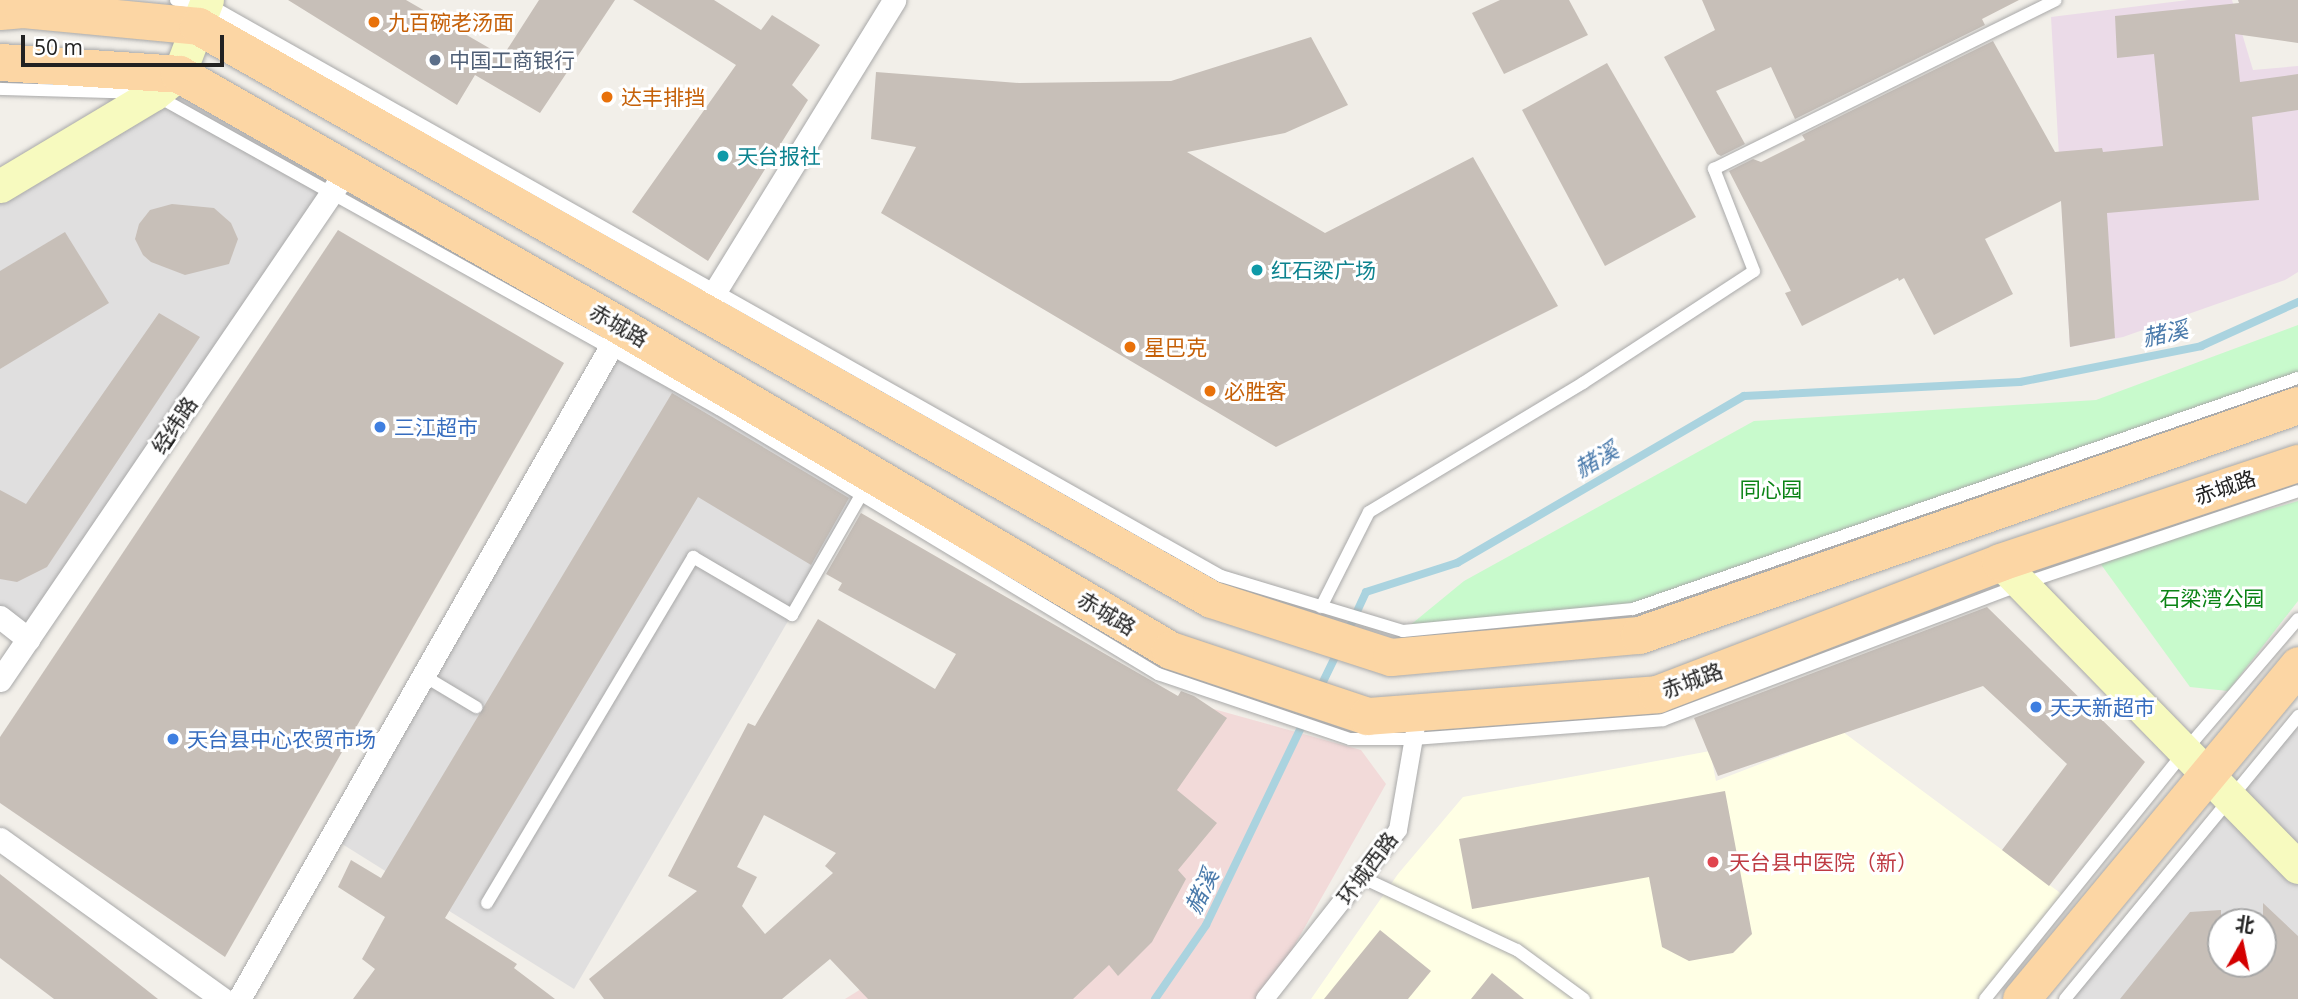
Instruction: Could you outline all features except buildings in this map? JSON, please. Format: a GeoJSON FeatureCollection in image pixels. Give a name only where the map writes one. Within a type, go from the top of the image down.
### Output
{"type":"FeatureCollection","features":[{"type":"Feature","properties":{"kind":"main road"},"geometry":{"type":"LineString","coordinates":[[0,186],[166,84],[197,7]]}},
{"type":"Feature","properties":{"kind":"main road"},"geometry":{"type":"LineString","coordinates":[[0,11],[197,7],[709,300],[869,405],[1211,599],[1315,618],[1397,644],[1639,635],[2298,405]]}},
{"type":"Feature","properties":{"kind":"main road","name":"赤城路"},"geometry":{"type":"LineString","coordinates":[[0,62],[166,84],[340,181],[622,327],[842,456],[867,485],[1170,650],[1265,695],[1359,727],[1415,726],[1657,694],[2011,573],[2298,463]]}},
{"type":"Feature","properties":{"kind":"main road"},"geometry":{"type":"LineString","coordinates":[[842,456],[869,405]]}},
{"type":"Feature","properties":{"kind":"main road"},"geometry":{"type":"LineString","coordinates":[[2011,573],[2298,867]]}},
{"type":"Feature","properties":{"kind":"main road"},"geometry":{"type":"LineString","coordinates":[[2021,999],[2298,665]]}},
{"type":"Feature","properties":{"kind":"street"},"geometry":{"type":"LineString","coordinates":[[709,300],[894,0]]}},
{"type":"Feature","properties":{"kind":"street","name":"经纬路"},"geometry":{"type":"LineString","coordinates":[[0,680],[340,181]]}},
{"type":"Feature","properties":{"kind":"street"},"geometry":{"type":"LineString","coordinates":[[239,999],[622,327]]}},
{"type":"Feature","properties":{"kind":"street"},"geometry":{"type":"LineString","coordinates":[[0,617],[28,639]]}},
{"type":"Feature","properties":{"kind":"street","name":"环城西路"},"geometry":{"type":"LineString","coordinates":[[1265,999],[1398,830],[1415,726]]}},
{"type":"Feature","properties":{"kind":"street"},"geometry":{"type":"LineString","coordinates":[[0,839],[223,999]]}},
{"type":"Feature","properties":{"kind":"lane"},"geometry":{"type":"LineString","coordinates":[[709,300],[1221,576],[1315,618],[1370,512],[1583,383],[1754,271],[1714,169],[2056,0]]}},
{"type":"Feature","properties":{"kind":"lane"},"geometry":{"type":"LineString","coordinates":[[0,89],[166,84]]}},
{"type":"Feature","properties":{"kind":"lane"},"geometry":{"type":"LineString","coordinates":[[340,181],[599,344],[867,485],[792,615],[693,557],[487,903]]}},
{"type":"Feature","properties":{"kind":"lane"},"geometry":{"type":"LineString","coordinates":[[1397,644],[1633,609],[2298,378]]}},
{"type":"Feature","properties":{"kind":"lane"},"geometry":{"type":"LineString","coordinates":[[2011,573],[2298,491]]}},
{"type":"Feature","properties":{"kind":"lane"},"geometry":{"type":"LineString","coordinates":[[2065,999],[2206,775],[2298,619]]}},
{"type":"Feature","properties":{"kind":"lane"},"geometry":{"type":"LineString","coordinates":[[424,676],[476,707]]}},
{"type":"Feature","properties":{"kind":"lane"},"geometry":{"type":"LineString","coordinates":[[1984,999],[2206,775],[2298,716]]}},
{"type":"Feature","properties":{"kind":"lane"},"geometry":{"type":"LineString","coordinates":[[1361,877],[1517,950],[1584,999]]}},
{"type":"Feature","properties":{"kind":"shaded area"},"geometry":{"type":"Polygon","coordinates":[[[2188,0],[2232,0],[2253,70],[2298,66],[2298,272],[2285,280],[2123,337],[2070,347],[2051,17],[2188,0]]]}},
{"type":"Feature","properties":{"kind":"shaded area"},"geometry":{"type":"Polygon","coordinates":[[[179,74],[347,170],[28,639],[0,617],[0,186],[179,74]]]}},
{"type":"Feature","properties":{"kind":"shaded area"},"geometry":{"type":"Polygon","coordinates":[[[622,327],[873,475],[574,989],[331,837],[622,327]]]}},
{"type":"Feature","properties":{"kind":"shaded area"},"geometry":{"type":"Polygon","coordinates":[[[1192,703],[1361,750],[1386,784],[1264,999],[845,999],[869,984],[1192,703]]]}},
{"type":"Feature","properties":{"kind":"shaded area"},"geometry":{"type":"Polygon","coordinates":[[[2298,716],[2298,999],[2066,999],[2298,716]]]}},
{"type":"Feature","properties":{"kind":"shaded area","name":"天台县中医院（新）"},"geometry":{"type":"Polygon","coordinates":[[[1843,732],[2067,898],[1985,999],[1311,999],[1398,874],[1463,797],[1710,751],[1716,781],[1843,732]]]}},
{"type":"Feature","properties":{"kind":"green space","name":"同心园"},"geometry":{"type":"Polygon","coordinates":[[[2298,325],[2298,378],[1633,609],[1403,631],[1464,581],[1754,421],[2096,400],[2298,325]]]}},
{"type":"Feature","properties":{"kind":"green space","name":"石梁湾公园"},"geometry":{"type":"Polygon","coordinates":[[[2298,501],[2298,601],[2228,691],[2190,687],[2097,559],[2298,501]]]}},
{"type":"Feature","properties":{"kind":"waterway","name":"赭溪"},"geometry":{"type":"LineString","coordinates":[[1347,633],[1366,592],[1457,563],[1744,396],[2020,382],[2201,346],[2298,302]]}},
{"type":"Feature","properties":{"kind":"waterway","name":"赭溪"},"geometry":{"type":"LineString","coordinates":[[1319,690],[1338,651]]}},
{"type":"Feature","properties":{"kind":"waterway","name":"赭溪"},"geometry":{"type":"LineString","coordinates":[[1155,999],[1206,925],[1304,721]]}},
{"type":"Feature","properties":{"kind":"place","name":"九百碗老汤面"},"geometry":{"type":"Point","coordinates":[374,22]}},
{"type":"Feature","properties":{"kind":"place","name":"中国工商银行"},"geometry":{"type":"Point","coordinates":[435,60]}},
{"type":"Feature","properties":{"kind":"place","name":"达丰排挡"},"geometry":{"type":"Point","coordinates":[607,97]}},
{"type":"Feature","properties":{"kind":"place","name":"天台报社"},"geometry":{"type":"Point","coordinates":[723,156]}},
{"type":"Feature","properties":{"kind":"place","name":"红石梁广场"},"geometry":{"type":"Point","coordinates":[1257,270]}},
{"type":"Feature","properties":{"kind":"place","name":"星巴克"},"geometry":{"type":"Point","coordinates":[1130,347]}},
{"type":"Feature","properties":{"kind":"place","name":"必胜客"},"geometry":{"type":"Point","coordinates":[1210,391]}},
{"type":"Feature","properties":{"kind":"place","name":"三江超市"},"geometry":{"type":"Point","coordinates":[380,427]}},
{"type":"Feature","properties":{"kind":"place","name":"天天新超市"},"geometry":{"type":"Point","coordinates":[2036,707]}},
{"type":"Feature","properties":{"kind":"place","name":"天台县中心农贸市场"},"geometry":{"type":"Point","coordinates":[173,739]}},
{"type":"Feature","properties":{"kind":"place","name":"天台县中医院（新）"},"geometry":{"type":"Point","coordinates":[1713,862]}}]}
